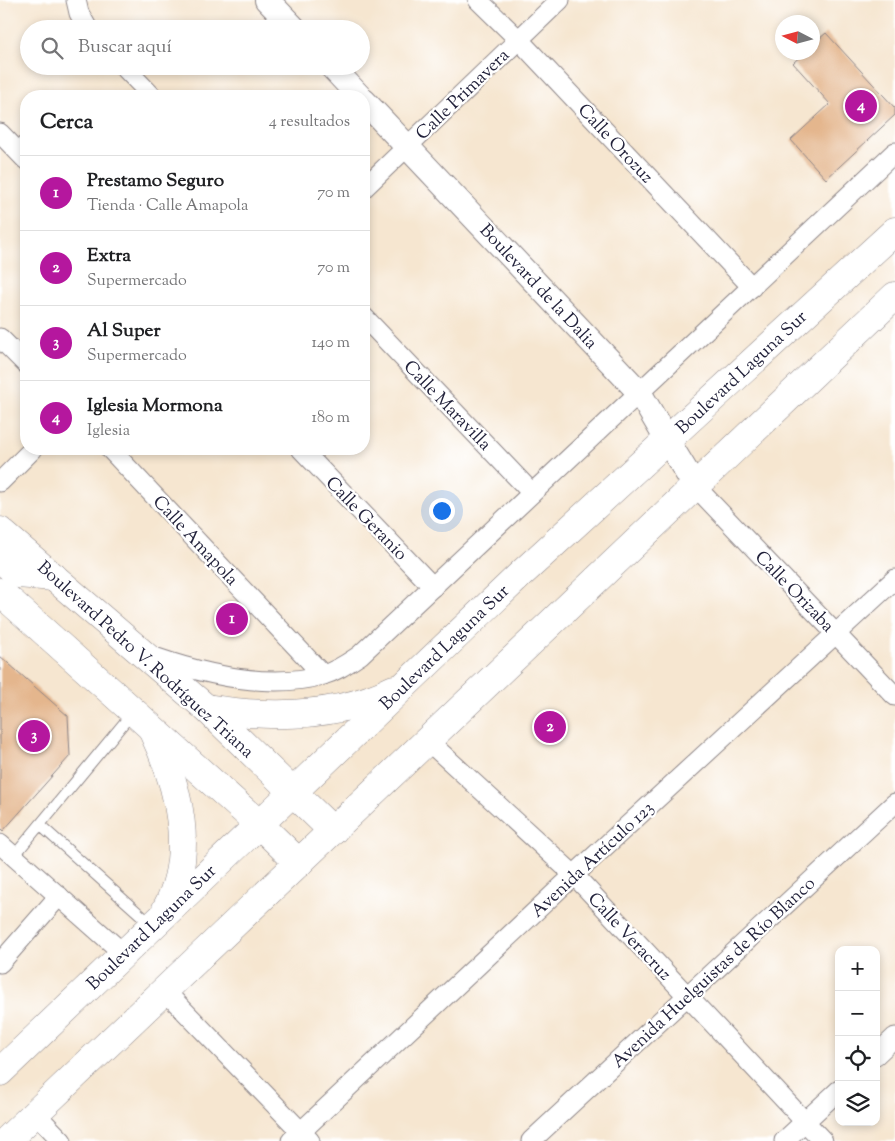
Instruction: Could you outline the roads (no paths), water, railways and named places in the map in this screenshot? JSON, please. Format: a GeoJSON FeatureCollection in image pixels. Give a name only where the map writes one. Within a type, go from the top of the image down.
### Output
{"type":"FeatureCollection","features":[{"type":"Feature","properties":{"kind":"main road","name":"Boulevard Laguna Sur"},"geometry":{"type":"LineString","coordinates":[[0,1072],[521,574],[895,231]]}},
{"type":"Feature","properties":{"kind":"main road"},"geometry":{"type":"LineString","coordinates":[[6,1141],[895,296]]}},
{"type":"Feature","properties":{"kind":"main road","name":"Boulevard Pedro V. Rodríguez Triana"},"geometry":{"type":"LineString","coordinates":[[0,531],[206,708],[333,831]]}},
{"type":"Feature","properties":{"kind":"main road"},"geometry":{"type":"LineString","coordinates":[[0,558],[18,574],[54,577]]}},
{"type":"Feature","properties":{"kind":"main road"},"geometry":{"type":"LineString","coordinates":[[0,592],[259,824],[299,863]]}},
{"type":"Feature","properties":{"kind":"main road"},"geometry":{"type":"LineString","coordinates":[[206,708],[265,715],[328,710],[358,703],[388,692],[408,681]]}},
{"type":"Feature","properties":{"kind":"main road"},"geometry":{"type":"LineString","coordinates":[[142,719],[167,762],[179,804],[182,838],[178,878],[172,898],[157,922]]}},
{"type":"Feature","properties":{"kind":"street"},"geometry":{"type":"LineString","coordinates":[[76,0],[83,20]]}},
{"type":"Feature","properties":{"kind":"street"},"geometry":{"type":"LineString","coordinates":[[268,0],[287,20]]}},
{"type":"Feature","properties":{"kind":"street","name":"Calle Orozuz"},"geometry":{"type":"LineString","coordinates":[[478,0],[519,40],[752,287]]}},
{"type":"Feature","properties":{"kind":"street","name":"Calle Primavera"},"geometry":{"type":"LineString","coordinates":[[370,182],[560,0]]}},
{"type":"Feature","properties":{"kind":"street"},"geometry":{"type":"LineString","coordinates":[[132,75],[146,90]]}},
{"type":"Feature","properties":{"kind":"street"},"geometry":{"type":"LineString","coordinates":[[340,75],[354,90]]}},
{"type":"Feature","properties":{"kind":"street","name":"Boulevard de la Dalia"},"geometry":{"type":"LineString","coordinates":[[370,107],[640,392],[666,440],[695,486]]}},
{"type":"Feature","properties":{"kind":"street"},"geometry":{"type":"LineString","coordinates":[[0,133],[20,154]]}},
{"type":"Feature","properties":{"kind":"street"},"geometry":{"type":"LineString","coordinates":[[143,654],[183,667],[213,674],[265,681],[296,680],[323,674],[340,668],[360,655],[895,152]]}},
{"type":"Feature","properties":{"kind":"street","name":"Calle Maravilla"},"geometry":{"type":"LineString","coordinates":[[370,323],[532,493]]}},
{"type":"Feature","properties":{"kind":"street"},"geometry":{"type":"LineString","coordinates":[[0,338],[20,358]]}},
{"type":"Feature","properties":{"kind":"street"},"geometry":{"type":"LineString","coordinates":[[0,482],[28,455]]}},
{"type":"Feature","properties":{"kind":"street","name":"Calle Amapola"},"geometry":{"type":"LineString","coordinates":[[116,455],[323,674]]}},
{"type":"Feature","properties":{"kind":"street","name":"Calle Geranio"},"geometry":{"type":"LineString","coordinates":[[307,455],[433,586]]}},
{"type":"Feature","properties":{"kind":"street","name":"Calle Orizaba"},"geometry":{"type":"LineString","coordinates":[[695,486],[895,696]]}},
{"type":"Feature","properties":{"kind":"street","name":"Avenida Artículo 123"},"geometry":{"type":"LineString","coordinates":[[301,1138],[574,875],[895,579]]}},
{"type":"Feature","properties":{"kind":"street","name":"Calle Veracruz"},"geometry":{"type":"LineString","coordinates":[[428,741],[574,875],[823,1141]]}},
{"type":"Feature","properties":{"kind":"street","name":"Avenida Huelguistas de Río Blanco"},"geometry":{"type":"LineString","coordinates":[[531,1141],[895,803]]}},
{"type":"Feature","properties":{"kind":"street"},"geometry":{"type":"LineString","coordinates":[[7,850],[124,954]]}},
{"type":"Feature","properties":{"kind":"street"},"geometry":{"type":"LineString","coordinates":[[0,963],[59,896]]}},
{"type":"Feature","properties":{"kind":"street"},"geometry":{"type":"LineString","coordinates":[[164,991],[301,1138]]}},
{"type":"Feature","properties":{"kind":"street"},"geometry":{"type":"LineString","coordinates":[[880,1051],[895,1037]]}},
{"type":"Feature","properties":{"kind":"street"},"geometry":{"type":"LineString","coordinates":[[784,1141],[835,1094]]}},
{"type":"Feature","properties":{"kind":"street"},"geometry":{"type":"LineString","coordinates":[[36,1113],[62,1141]]}},
{"type":"Feature","properties":{"kind":"lane"},"geometry":{"type":"LineString","coordinates":[[7,850],[40,825],[142,719]]}},
{"type":"Feature","properties":{"kind":"lane"},"geometry":{"type":"LineString","coordinates":[[40,825],[157,922]]}},
{"type":"Feature","properties":{"kind":"place","name":"Iglesia Mormona"},"geometry":{"type":"Point","coordinates":[861,106]}},
{"type":"Feature","properties":{"kind":"place","name":"Prestamo Seguro"},"geometry":{"type":"Point","coordinates":[232,619]}},
{"type":"Feature","properties":{"kind":"place","name":"Extra"},"geometry":{"type":"Point","coordinates":[550,727]}},
{"type":"Feature","properties":{"kind":"place","name":"Al Super"},"geometry":{"type":"Point","coordinates":[34,736]}}]}
